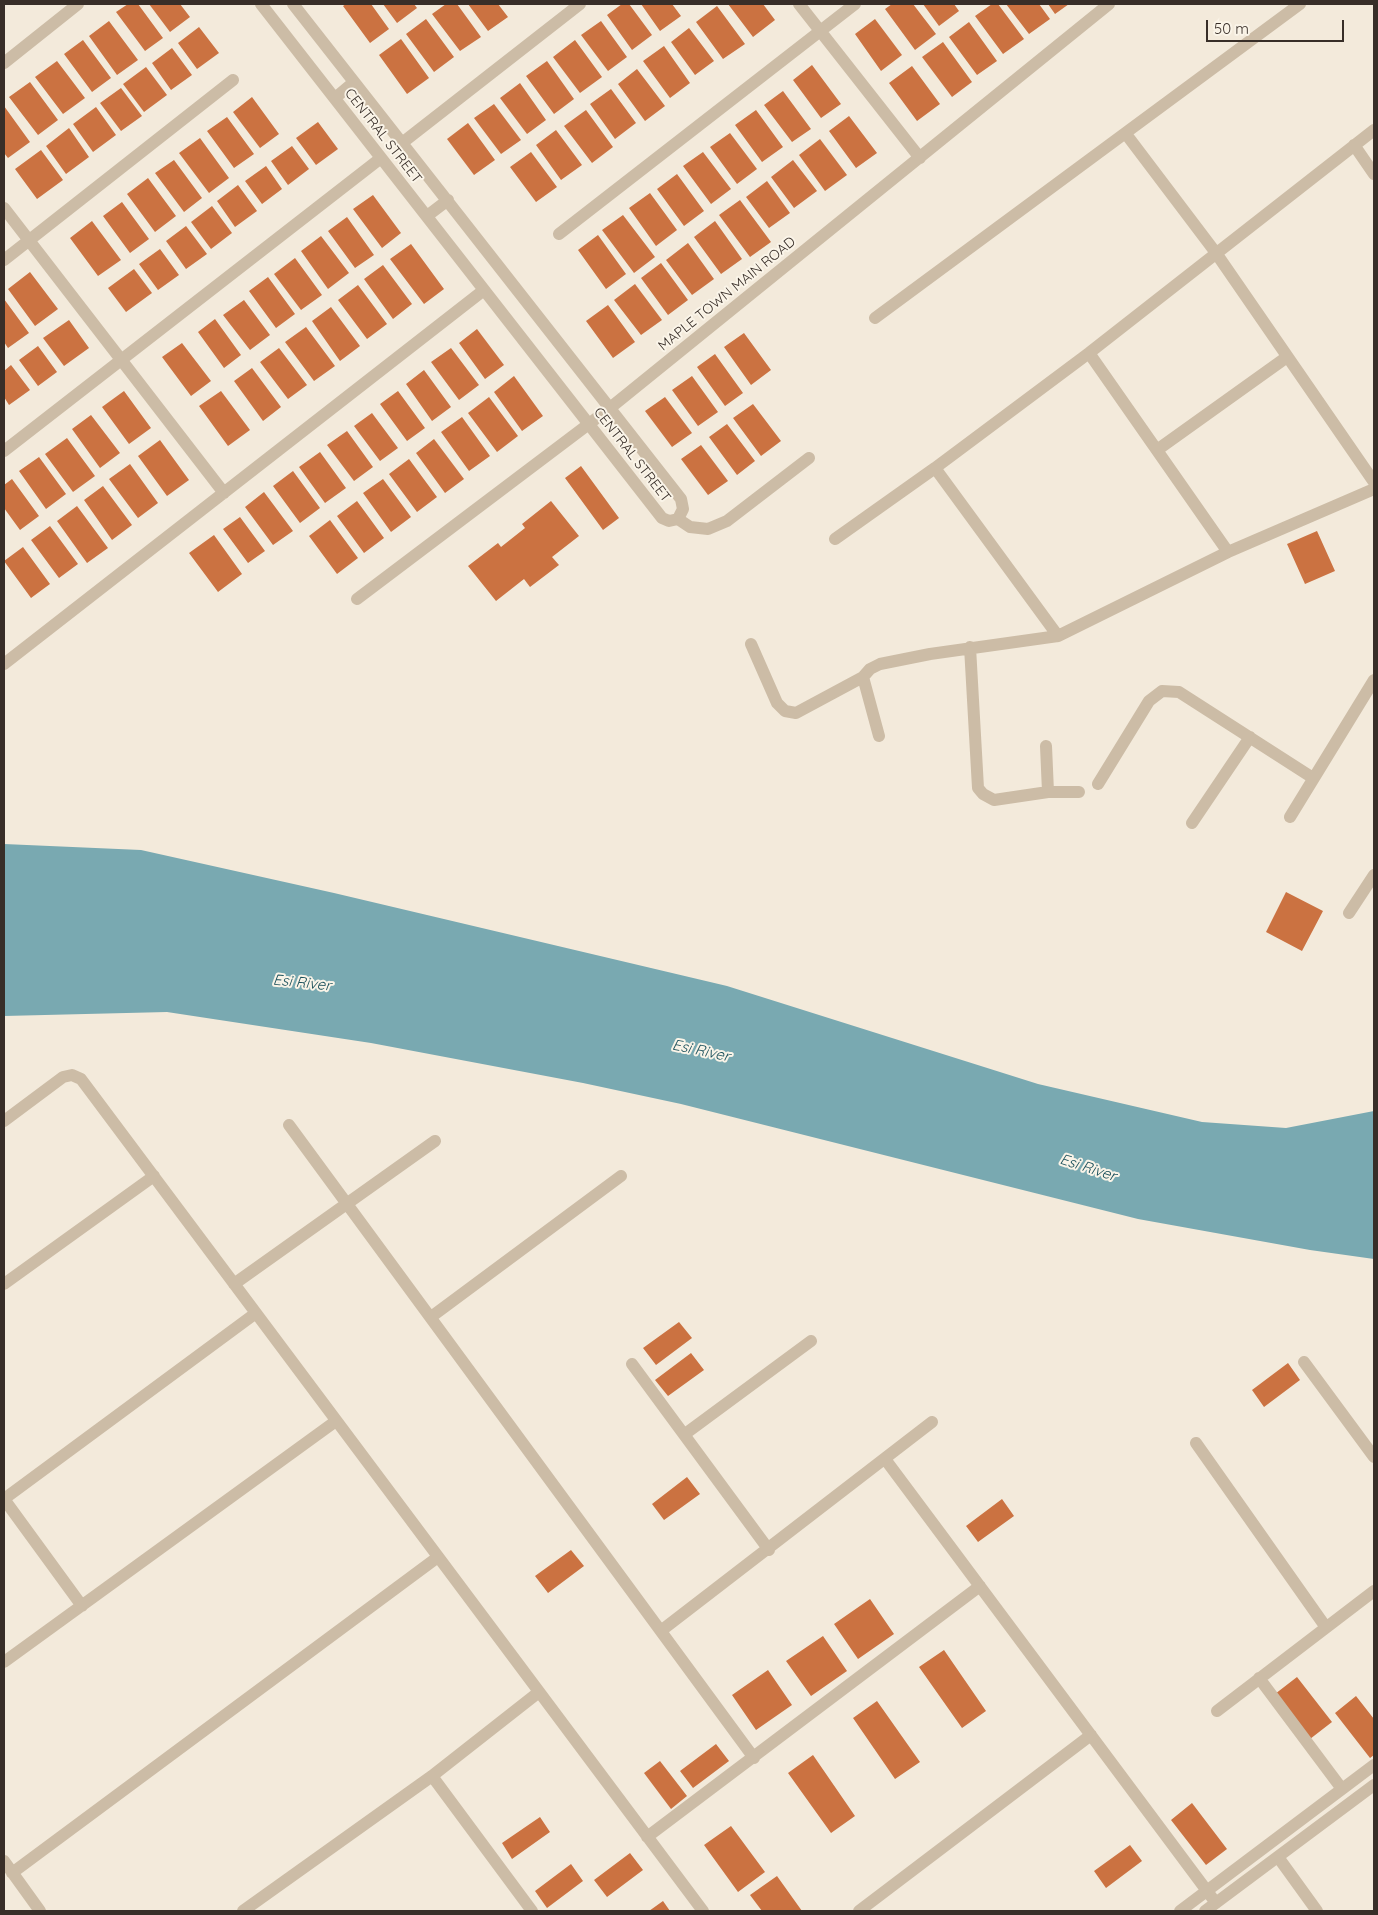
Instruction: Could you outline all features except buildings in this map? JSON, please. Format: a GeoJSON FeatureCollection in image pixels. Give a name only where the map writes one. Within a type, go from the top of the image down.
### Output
{"type":"FeatureCollection","features":[{"type":"Feature","properties":{"kind":"street"},"geometry":{"type":"LineString","coordinates":[[4,63],[78,4]]}},
{"type":"Feature","properties":{"kind":"street","name":"CENTRAL STREET"},"geometry":{"type":"LineString","coordinates":[[261,4],[662,518],[669,521],[678,519],[683,509],[681,499],[354,82],[299,6]]}},
{"type":"Feature","properties":{"kind":"street"},"geometry":{"type":"LineString","coordinates":[[402,143],[580,4]]}},
{"type":"Feature","properties":{"kind":"street"},"geometry":{"type":"LineString","coordinates":[[799,4],[920,158]]}},
{"type":"Feature","properties":{"kind":"street"},"geometry":{"type":"LineString","coordinates":[[559,234],[855,4]]}},
{"type":"Feature","properties":{"kind":"street","name":"MAPLE TOWN MAIN ROAD"},"geometry":{"type":"LineString","coordinates":[[357,599],[610,408],[1109,4]]}},
{"type":"Feature","properties":{"kind":"street"},"geometry":{"type":"LineString","coordinates":[[874,318],[1300,4]]}},
{"type":"Feature","properties":{"kind":"street"},"geometry":{"type":"LineString","coordinates":[[4,260],[233,80]]}},
{"type":"Feature","properties":{"kind":"street"},"geometry":{"type":"LineString","coordinates":[[335,98],[354,82]]}},
{"type":"Feature","properties":{"kind":"street"},"geometry":{"type":"LineString","coordinates":[[835,539],[935,468],[1088,353],[1374,130]]}},
{"type":"Feature","properties":{"kind":"street"},"geometry":{"type":"LineString","coordinates":[[1126,134],[1216,253],[1374,482]]}},
{"type":"Feature","properties":{"kind":"street"},"geometry":{"type":"LineString","coordinates":[[1354,145],[1374,174]]}},
{"type":"Feature","properties":{"kind":"street"},"geometry":{"type":"LineString","coordinates":[[4,451],[382,158]]}},
{"type":"Feature","properties":{"kind":"street"},"geometry":{"type":"LineString","coordinates":[[426,216],[448,200]]}},
{"type":"Feature","properties":{"kind":"street"},"geometry":{"type":"LineString","coordinates":[[4,208],[224,493]]}},
{"type":"Feature","properties":{"kind":"street"},"geometry":{"type":"LineString","coordinates":[[4,664],[484,290]]}},
{"type":"Feature","properties":{"kind":"street"},"geometry":{"type":"LineString","coordinates":[[1088,353],[1228,552]]}},
{"type":"Feature","properties":{"kind":"street"},"geometry":{"type":"LineString","coordinates":[[1157,450],[1287,357]]}},
{"type":"Feature","properties":{"kind":"street"},"geometry":{"type":"LineString","coordinates":[[678,519],[690,527],[708,529],[727,521],[809,458]]}},
{"type":"Feature","properties":{"kind":"street"},"geometry":{"type":"LineString","coordinates":[[935,468],[1058,636]]}},
{"type":"Feature","properties":{"kind":"street"},"geometry":{"type":"LineString","coordinates":[[751,644],[777,702],[786,711],[796,713],[863,677],[870,668],[880,664],[970,647],[1058,636],[1228,552],[1374,488]]}},
{"type":"Feature","properties":{"kind":"street"},"geometry":{"type":"LineString","coordinates":[[970,647],[978,788],[983,794],[994,800],[1048,792],[1079,792]]}},
{"type":"Feature","properties":{"kind":"street"},"geometry":{"type":"LineString","coordinates":[[863,677],[879,736]]}},
{"type":"Feature","properties":{"kind":"street"},"geometry":{"type":"LineString","coordinates":[[1290,817],[1374,680]]}},
{"type":"Feature","properties":{"kind":"street"},"geometry":{"type":"LineString","coordinates":[[1098,784],[1149,701],[1162,692],[1179,692],[1313,778]]}},
{"type":"Feature","properties":{"kind":"street"},"geometry":{"type":"LineString","coordinates":[[1192,822],[1250,737]]}},
{"type":"Feature","properties":{"kind":"street"},"geometry":{"type":"LineString","coordinates":[[1046,746],[1048,792]]}},
{"type":"Feature","properties":{"kind":"street"},"geometry":{"type":"LineString","coordinates":[[1348,913],[1374,875]]}},
{"type":"Feature","properties":{"kind":"street"},"geometry":{"type":"LineString","coordinates":[[4,1122],[63,1077],[72,1075],[81,1079],[703,1911]]}},
{"type":"Feature","properties":{"kind":"street"},"geometry":{"type":"LineString","coordinates":[[289,1125],[662,1630],[754,1758]]}},
{"type":"Feature","properties":{"kind":"street"},"geometry":{"type":"LineString","coordinates":[[234,1284],[435,1142]]}},
{"type":"Feature","properties":{"kind":"street"},"geometry":{"type":"LineString","coordinates":[[4,1284],[154,1176]]}},
{"type":"Feature","properties":{"kind":"street"},"geometry":{"type":"LineString","coordinates":[[431,1317],[621,1176]]}},
{"type":"Feature","properties":{"kind":"street"},"geometry":{"type":"LineString","coordinates":[[82,1606],[4,1499],[256,1313]]}},
{"type":"Feature","properties":{"kind":"street"},"geometry":{"type":"LineString","coordinates":[[684,1434],[811,1340]]}},
{"type":"Feature","properties":{"kind":"street"},"geometry":{"type":"LineString","coordinates":[[1304,1362],[1374,1457]]}},
{"type":"Feature","properties":{"kind":"street"},"geometry":{"type":"LineString","coordinates":[[632,1364],[769,1550]]}},
{"type":"Feature","properties":{"kind":"street"},"geometry":{"type":"LineString","coordinates":[[4,1662],[336,1420]]}},
{"type":"Feature","properties":{"kind":"street"},"geometry":{"type":"LineString","coordinates":[[662,1630],[769,1550],[932,1422]]}},
{"type":"Feature","properties":{"kind":"street"},"geometry":{"type":"LineString","coordinates":[[1196,1443],[1325,1626]]}},
{"type":"Feature","properties":{"kind":"street"},"geometry":{"type":"LineString","coordinates":[[885,1458],[1216,1903]]}},
{"type":"Feature","properties":{"kind":"street"},"geometry":{"type":"LineString","coordinates":[[12,1872],[438,1557]]}},
{"type":"Feature","properties":{"kind":"street"},"geometry":{"type":"LineString","coordinates":[[647,1837],[980,1586]]}},
{"type":"Feature","properties":{"kind":"street"},"geometry":{"type":"LineString","coordinates":[[1217,1711],[1325,1626],[1374,1591]]}},
{"type":"Feature","properties":{"kind":"street"},"geometry":{"type":"LineString","coordinates":[[1259,1678],[1342,1789]]}},
{"type":"Feature","properties":{"kind":"street"},"geometry":{"type":"LineString","coordinates":[[243,1911],[432,1776],[539,1692]]}},
{"type":"Feature","properties":{"kind":"street"},"geometry":{"type":"LineString","coordinates":[[858,1911],[1091,1736]]}},
{"type":"Feature","properties":{"kind":"street"},"geometry":{"type":"LineString","coordinates":[[1180,1911],[1374,1765]]}},
{"type":"Feature","properties":{"kind":"street"},"geometry":{"type":"LineString","coordinates":[[432,1776],[528,1910]]}},
{"type":"Feature","properties":{"kind":"street"},"geometry":{"type":"LineString","coordinates":[[1205,1911],[1374,1785]]}},
{"type":"Feature","properties":{"kind":"street"},"geometry":{"type":"LineString","coordinates":[[1278,1857],[1317,1911]]}},
{"type":"Feature","properties":{"kind":"street"},"geometry":{"type":"LineString","coordinates":[[4,1861],[40,1911]]}},
{"type":"Feature","properties":{"kind":"water","name":"Esi River"},"geometry":{"type":"Polygon","coordinates":[[[4,844],[141,850],[334,893],[727,986],[1038,1084],[1202,1122],[1286,1128],[1374,1111],[1374,1259],[1310,1250],[1138,1219],[681,1104],[583,1083],[371,1043],[167,1012],[4,1016],[4,844]]]}}]}
